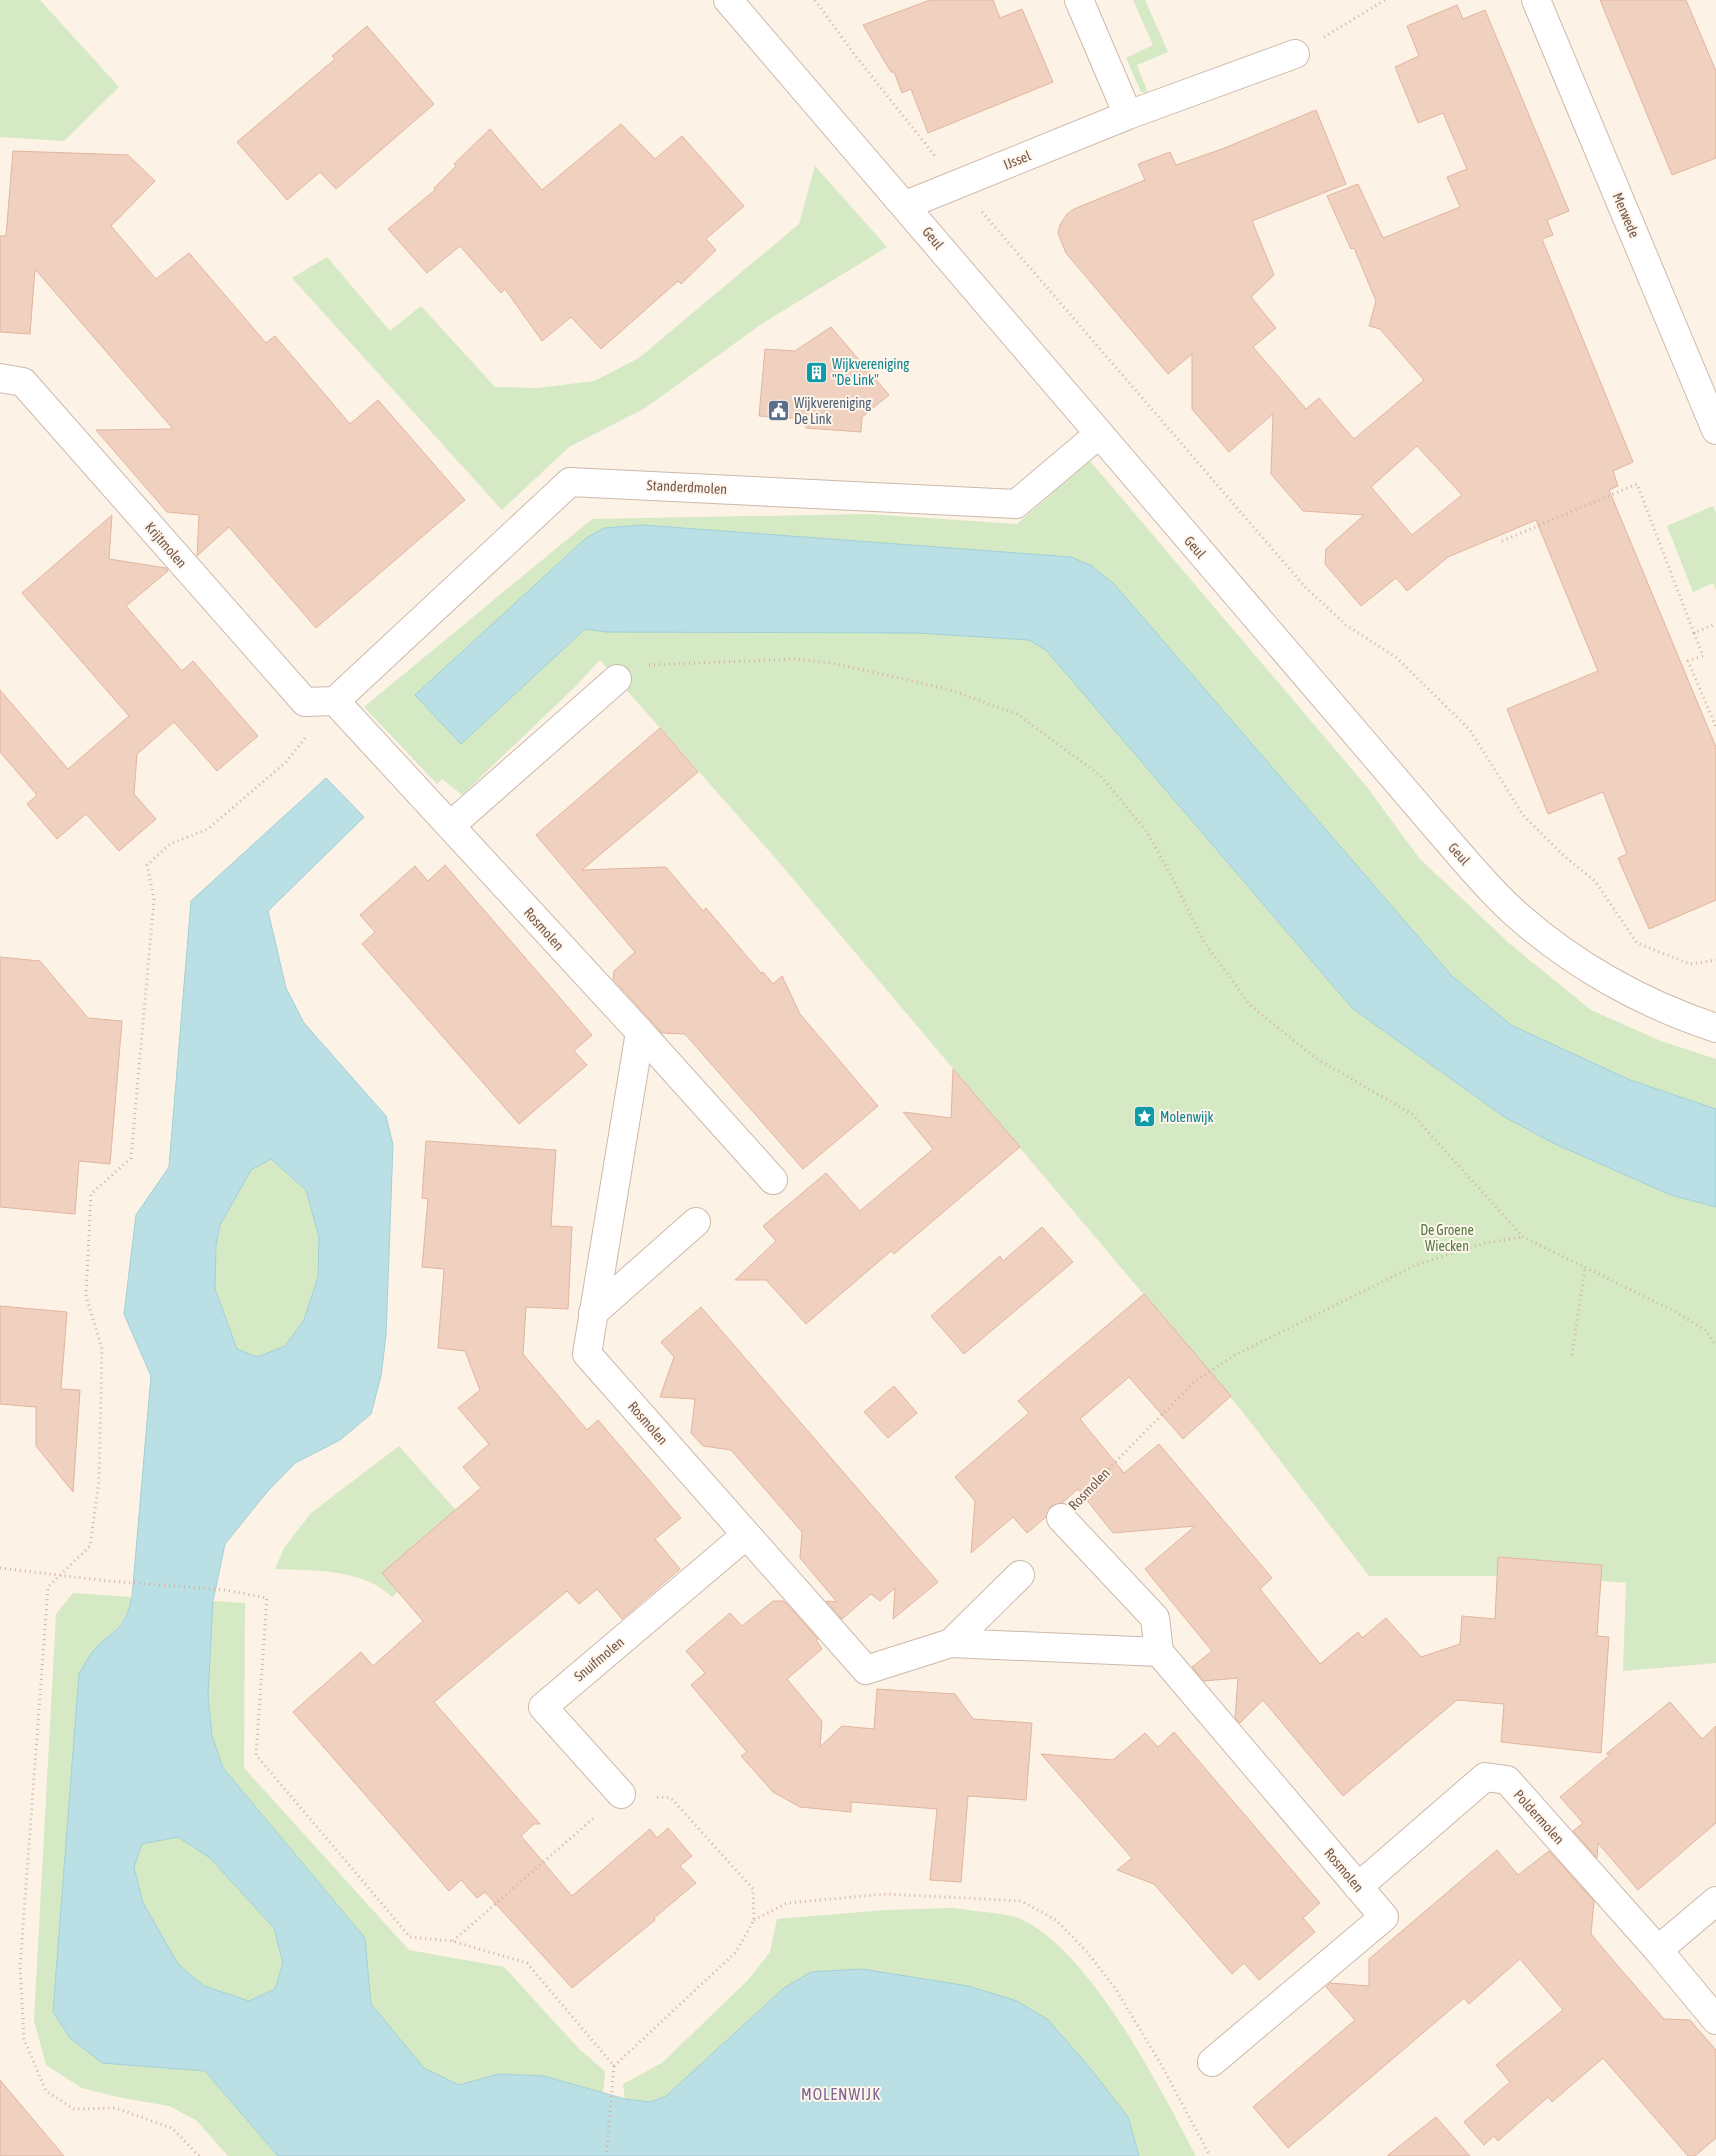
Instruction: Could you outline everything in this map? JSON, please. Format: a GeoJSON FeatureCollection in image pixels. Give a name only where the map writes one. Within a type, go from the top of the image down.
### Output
{"type":"FeatureCollection","features":[{"type":"Feature","properties":{"kind":"street","name":"Geul"},"geometry":{"type":"LineString","coordinates":[[728,0],[906,205],[1448,842],[1510,908],[1539,934],[1584,965],[1629,991],[1673,1012],[1716,1028]]}},
{"type":"Feature","properties":{"kind":"street"},"geometry":{"type":"LineString","coordinates":[[1079,0],[1128,115]]}},
{"type":"Feature","properties":{"kind":"street","name":"Merwede"},"geometry":{"type":"LineString","coordinates":[[1536,0],[1716,430]]}},
{"type":"Feature","properties":{"kind":"street","name":"IJssel"},"geometry":{"type":"LineString","coordinates":[[906,205],[1128,115],[1295,54]]}},
{"type":"Feature","properties":{"kind":"street","name":"Krijtmolen"},"geometry":{"type":"LineString","coordinates":[[0,378],[23,382],[305,702],[335,701]]}},
{"type":"Feature","properties":{"kind":"street","name":"Standerdmolen"},"geometry":{"type":"LineString","coordinates":[[335,701],[570,482],[1016,504],[1099,434]]}},
{"type":"Feature","properties":{"kind":"street"},"geometry":{"type":"LineString","coordinates":[[450,826],[617,679]]}},
{"type":"Feature","properties":{"kind":"street","name":"Rosmolen"},"geometry":{"type":"LineString","coordinates":[[335,701],[640,1032],[773,1180]]}},
{"type":"Feature","properties":{"kind":"street","name":"Rosmolen"},"geometry":{"type":"LineString","coordinates":[[640,1032],[587,1354],[866,1670],[951,1643],[1159,1652]]}},
{"type":"Feature","properties":{"kind":"street"},"geometry":{"type":"LineString","coordinates":[[593,1313],[696,1222]]}},
{"type":"Feature","properties":{"kind":"street","name":"Rosmolen"},"geometry":{"type":"LineString","coordinates":[[1061,1518],[1155,1618],[1159,1652],[1384,1917],[1212,2062]]}},
{"type":"Feature","properties":{"kind":"street","name":"Snuifmolen"},"geometry":{"type":"LineString","coordinates":[[621,1794],[542,1707],[746,1535]]}},
{"type":"Feature","properties":{"kind":"street","name":"Rosmolen"},"geometry":{"type":"LineString","coordinates":[[951,1643],[1020,1575]]}},
{"type":"Feature","properties":{"kind":"street","name":"Poldermolen"},"geometry":{"type":"LineString","coordinates":[[1358,1887],[1486,1777],[1507,1780],[1658,1950],[1716,2020]]}},
{"type":"Feature","properties":{"kind":"street"},"geometry":{"type":"LineString","coordinates":[[1658,1950],[1716,1901]]}},
{"type":"Feature","properties":{"kind":"path"},"geometry":{"type":"LineString","coordinates":[[814,0],[854,54],[957,184],[1306,588],[1346,625],[1397,658],[1470,730],[1523,815],[1565,857],[1595,881],[1637,943],[1690,964],[1716,960]]}},
{"type":"Feature","properties":{"kind":"path"},"geometry":{"type":"LineString","coordinates":[[1295,54],[1385,0]]}},
{"type":"Feature","properties":{"kind":"path"},"geometry":{"type":"LineString","coordinates":[[1502,541],[1637,484],[1703,656],[1688,661],[1716,727]]}},
{"type":"Feature","properties":{"kind":"path"},"geometry":{"type":"LineString","coordinates":[[1694,633],[1716,624]]}},
{"type":"Feature","properties":{"kind":"path"},"geometry":{"type":"LineString","coordinates":[[617,679],[624,672],[646,665],[796,659],[836,664],[947,689],[1017,714],[1100,775],[1147,832],[1204,942],[1251,1006],[1317,1059],[1412,1114],[1523,1237],[1676,1312],[1705,1330],[1716,1342],[1716,1345]]}},
{"type":"Feature","properties":{"kind":"path"},"geometry":{"type":"LineString","coordinates":[[199,2156],[172,2128],[115,2108],[74,2109],[46,2091],[24,2039],[20,1966],[48,1587],[90,1546],[100,1480],[102,1349],[86,1296],[91,1194],[131,1158],[154,899],[148,865],[170,844],[208,829],[286,762],[310,733]]}},
{"type":"Feature","properties":{"kind":"path","name":"Rosmolen"},"geometry":{"type":"LineString","coordinates":[[1061,1518],[1195,1381],[1235,1355],[1416,1265],[1484,1243],[1523,1237]]}},
{"type":"Feature","properties":{"kind":"path"},"geometry":{"type":"LineString","coordinates":[[1572,1355],[1585,1268]]}},
{"type":"Feature","properties":{"kind":"path"},"geometry":{"type":"LineString","coordinates":[[0,1568],[108,1581],[225,1590],[268,1598],[256,1755],[410,1937],[452,1941],[527,1963],[614,2066],[606,2156]]}},
{"type":"Feature","properties":{"kind":"path"},"geometry":{"type":"LineString","coordinates":[[452,1941],[621,1794],[671,1798],[753,1889],[754,1920],[736,1952],[614,2066]]}},
{"type":"Feature","properties":{"kind":"path"},"geometry":{"type":"LineString","coordinates":[[754,1920],[787,1903],[886,1894],[1022,1901],[1056,1920],[1087,1952],[1115,1988],[1162,2066],[1210,2156]]}},
{"type":"Feature","properties":{"kind":"green space"},"geometry":{"type":"Polygon","coordinates":[[[0,0],[40,0],[119,87],[64,141],[0,137],[0,0]]]}},
{"type":"Feature","properties":{"kind":"green space"},"geometry":{"type":"Polygon","coordinates":[[[1133,0],[1145,0],[1168,52],[1137,65],[1148,93],[1141,92],[1126,58],[1153,45],[1133,0]]]}},
{"type":"Feature","properties":{"kind":"green space"},"geometry":{"type":"Polygon","coordinates":[[[815,166],[887,247],[763,323],[645,408],[569,447],[502,510],[292,278],[327,257],[390,331],[421,306],[495,387],[538,388],[594,381],[639,358],[799,224],[815,166]]]}},
{"type":"Feature","properties":{"kind":"green space","name":"De Groene Wiecken"},"geometry":{"type":"Polygon","coordinates":[[[1090,461],[1367,787],[1419,858],[1510,944],[1591,1010],[1661,1041],[1716,1059],[1716,1663],[1623,1671],[1626,1583],[1549,1576],[1369,1576],[1242,1411],[777,860],[600,660],[575,687],[462,795],[442,779],[437,784],[364,707],[592,519],[867,514],[1017,524],[1090,461]]]}},
{"type":"Feature","properties":{"kind":"green space"},"geometry":{"type":"Polygon","coordinates":[[[1713,506],[1716,513],[1716,590],[1713,583],[1693,592],[1667,526],[1713,506]]]}},
{"type":"Feature","properties":{"kind":"green space"},"geometry":{"type":"Polygon","coordinates":[[[271,1158],[306,1190],[319,1237],[319,1277],[304,1320],[285,1346],[257,1357],[237,1349],[215,1289],[216,1245],[220,1225],[251,1170],[271,1158]]]}},
{"type":"Feature","properties":{"kind":"green space"},"geometry":{"type":"Polygon","coordinates":[[[399,1446],[470,1526],[392,1597],[367,1581],[352,1576],[321,1571],[275,1569],[284,1548],[311,1513],[399,1446]]]}},
{"type":"Feature","properties":{"kind":"green space"},"geometry":{"type":"Polygon","coordinates":[[[73,1593],[132,1597],[126,1615],[118,1628],[93,1651],[102,2063],[205,2071],[278,2156],[228,2156],[196,2120],[169,2106],[122,2098],[82,2088],[46,2065],[34,2020],[56,1614],[73,1593]]]}},
{"type":"Feature","properties":{"kind":"green space"},"geometry":{"type":"Polygon","coordinates":[[[213,1601],[245,1603],[244,1768],[409,1950],[504,1967],[580,2050],[605,2071],[603,2093],[544,2076],[499,2074],[460,2085],[424,2068],[371,2004],[365,1938],[223,1768],[212,1736],[208,1695],[213,1601]]]}},
{"type":"Feature","properties":{"kind":"green space"},"geometry":{"type":"Polygon","coordinates":[[[178,1837],[210,1858],[274,1928],[283,1963],[275,1989],[249,2001],[204,1986],[178,1964],[143,1903],[134,1867],[142,1844],[178,1837]]]}},
{"type":"Feature","properties":{"kind":"green space"},"geometry":{"type":"Polygon","coordinates":[[[954,1908],[997,1913],[1018,1918],[1045,1934],[1071,1958],[1096,1989],[1143,2059],[1196,2156],[1139,2156],[1128,2117],[1047,2019],[1017,2001],[968,1986],[862,1969],[811,1972],[784,1988],[666,2096],[650,2102],[625,2099],[623,2084],[662,2063],[748,1980],[770,1952],[777,1919],[886,1910],[954,1908]]]}},
{"type":"Feature","properties":{"kind":"water"},"geometry":{"type":"Polygon","coordinates":[[[643,525],[1071,557],[1092,566],[1114,584],[1452,976],[1511,1025],[1630,1080],[1716,1109],[1716,1207],[1671,1195],[1553,1143],[1503,1116],[1352,1008],[1046,650],[1029,640],[918,633],[606,632],[585,629],[461,744],[415,695],[585,539],[604,528],[643,525]]]}},
{"type":"Feature","properties":{"kind":"water"},"geometry":{"type":"Polygon","coordinates":[[[326,778],[364,817],[268,911],[286,988],[304,1023],[386,1116],[393,1145],[386,1335],[381,1376],[371,1414],[340,1440],[295,1463],[267,1492],[225,1544],[213,1601],[208,1695],[212,1736],[223,1768],[365,1938],[371,2004],[424,2068],[459,2085],[499,2074],[544,2076],[625,2099],[650,2102],[666,2096],[784,1988],[811,1972],[862,1969],[968,1986],[1017,2001],[1047,2019],[1086,2063],[1128,2117],[1139,2156],[278,2156],[205,2071],[102,2063],[70,2038],[53,2012],[79,1674],[92,1652],[122,1623],[126,1617],[132,1597],[151,1376],[124,1314],[136,1215],[169,1167],[191,901],[326,778]],[[271,1159],[251,1170],[220,1225],[216,1245],[215,1289],[237,1349],[257,1357],[285,1346],[304,1320],[318,1277],[319,1237],[306,1190],[271,1159]],[[178,1837],[142,1844],[134,1867],[143,1903],[178,1964],[204,1986],[249,2001],[275,1989],[283,1963],[274,1928],[210,1858],[178,1837]]]}},
{"type":"Feature","properties":{"kind":"building"},"geometry":{"type":"Polygon","coordinates":[[[930,0],[993,0],[1000,18],[1022,9],[1053,82],[928,133],[911,89],[902,93],[894,72],[891,72],[863,25],[930,0]]]}},
{"type":"Feature","properties":{"kind":"building"},"geometry":{"type":"Polygon","coordinates":[[[1600,0],[1686,0],[1716,71],[1716,158],[1672,175],[1600,0]]]}},
{"type":"Feature","properties":{"kind":"building"},"geometry":{"type":"Polygon","coordinates":[[[1457,5],[1463,19],[1485,10],[1569,211],[1547,220],[1553,235],[1542,239],[1633,462],[1613,471],[1618,486],[1609,490],[1716,747],[1716,900],[1649,929],[1618,858],[1627,854],[1603,792],[1548,814],[1507,709],[1598,671],[1536,520],[1448,557],[1407,591],[1396,578],[1361,606],[1325,564],[1326,549],[1364,515],[1303,511],[1271,474],[1273,414],[1229,452],[1192,409],[1192,354],[1168,374],[1066,253],[1058,233],[1060,225],[1067,214],[1074,209],[1145,180],[1138,164],[1170,152],[1176,165],[1222,149],[1316,110],[1346,184],[1252,221],[1274,275],[1251,297],[1276,328],[1253,347],[1306,409],[1319,398],[1354,439],[1424,380],[1380,329],[1369,326],[1376,301],[1354,248],[1351,249],[1327,196],[1358,184],[1383,238],[1460,207],[1447,177],[1467,169],[1443,113],[1418,123],[1395,67],[1419,56],[1407,26],[1457,5]],[[1417,446],[1371,487],[1412,535],[1462,495],[1417,446]]]}},
{"type":"Feature","properties":{"kind":"building"},"geometry":{"type":"Polygon","coordinates":[[[367,26],[434,104],[336,189],[320,172],[287,200],[237,142],[335,59],[332,56],[367,26]]]}},
{"type":"Feature","properties":{"kind":"building"},"geometry":{"type":"Polygon","coordinates":[[[621,124],[655,159],[682,136],[744,206],[706,239],[716,250],[681,284],[678,281],[601,349],[571,317],[542,341],[505,289],[501,293],[460,246],[427,273],[388,229],[435,190],[434,188],[456,166],[454,164],[490,129],[542,190],[621,124]]]}},
{"type":"Feature","properties":{"kind":"building"},"geometry":{"type":"Polygon","coordinates":[[[13,151],[128,155],[155,181],[111,226],[156,279],[189,253],[266,343],[275,336],[350,424],[378,400],[465,500],[316,628],[229,527],[197,556],[199,515],[167,512],[96,430],[173,429],[35,269],[30,334],[0,332],[0,236],[6,236],[13,151]]]}},
{"type":"Feature","properties":{"kind":"building","name":"Wijkvereniging \"De Link\""},"geometry":{"type":"Polygon","coordinates":[[[831,327],[889,395],[862,417],[861,432],[806,428],[807,419],[759,416],[765,349],[795,351],[831,327]]]}},
{"type":"Feature","properties":{"kind":"building"},"geometry":{"type":"Polygon","coordinates":[[[112,515],[109,559],[166,568],[168,571],[126,606],[182,671],[193,661],[258,736],[217,771],[174,722],[137,754],[134,794],[156,819],[119,851],[86,814],[57,839],[27,804],[37,795],[0,752],[0,690],[68,769],[129,716],[22,593],[112,515]]]}},
{"type":"Feature","properties":{"kind":"building"},"geometry":{"type":"Polygon","coordinates":[[[660,728],[698,772],[582,870],[666,867],[703,911],[706,908],[761,973],[763,972],[773,984],[782,976],[800,1014],[878,1106],[803,1169],[685,1034],[662,1033],[613,979],[614,971],[635,952],[536,835],[660,728]]]}},
{"type":"Feature","properties":{"kind":"building"},"geometry":{"type":"Polygon","coordinates":[[[445,865],[592,1035],[574,1051],[587,1065],[519,1124],[362,944],[375,932],[360,915],[415,866],[428,881],[445,865]]]}},
{"type":"Feature","properties":{"kind":"building"},"geometry":{"type":"Polygon","coordinates":[[[0,957],[40,961],[88,1018],[122,1021],[110,1164],[79,1161],[75,1214],[0,1207],[0,957]]]}},
{"type":"Feature","properties":{"kind":"building"},"geometry":{"type":"Polygon","coordinates":[[[953,1069],[1020,1147],[894,1254],[891,1251],[806,1324],[766,1280],[735,1280],[776,1241],[763,1226],[826,1173],[860,1211],[933,1149],[903,1112],[951,1118],[953,1069]]]}},
{"type":"Feature","properties":{"kind":"building"},"geometry":{"type":"Polygon","coordinates":[[[426,1141],[556,1150],[551,1226],[572,1227],[568,1309],[526,1307],[523,1354],[587,1430],[598,1420],[681,1518],[655,1539],[680,1569],[622,1619],[597,1589],[579,1604],[567,1591],[434,1702],[540,1824],[534,1824],[521,1836],[572,1896],[650,1829],[657,1838],[668,1828],[692,1856],[680,1866],[696,1883],[654,1918],[655,1920],[572,1988],[485,1892],[477,1898],[461,1880],[449,1891],[293,1712],[361,1652],[373,1666],[423,1621],[382,1573],[481,1488],[463,1467],[489,1444],[458,1408],[480,1390],[465,1351],[438,1348],[444,1269],[422,1267],[428,1199],[422,1198],[426,1141]]]}},
{"type":"Feature","properties":{"kind":"building"},"geometry":{"type":"Polygon","coordinates":[[[1042,1227],[1073,1262],[964,1354],[931,1316],[1000,1256],[1003,1261],[1042,1227]]]}},
{"type":"Feature","properties":{"kind":"building"},"geometry":{"type":"Polygon","coordinates":[[[1144,1294],[1231,1396],[1183,1439],[1129,1377],[1080,1419],[1124,1473],[1159,1444],[1272,1578],[1260,1589],[1320,1664],[1358,1632],[1362,1638],[1386,1618],[1421,1657],[1460,1644],[1462,1616],[1495,1619],[1498,1557],[1602,1565],[1597,1636],[1609,1637],[1601,1753],[1501,1742],[1504,1704],[1457,1700],[1343,1796],[1263,1700],[1240,1723],[1235,1718],[1238,1678],[1204,1681],[1192,1667],[1212,1651],[1145,1569],[1195,1526],[1113,1533],[1078,1489],[1062,1503],[1051,1506],[1046,1517],[1027,1533],[1013,1517],[971,1553],[975,1501],[955,1477],[1029,1413],[1018,1401],[1144,1294]]]}},
{"type":"Feature","properties":{"kind":"building"},"geometry":{"type":"Polygon","coordinates":[[[0,1306],[67,1312],[61,1389],[80,1390],[73,1492],[36,1446],[36,1407],[0,1404],[0,1306]]]}},
{"type":"Feature","properties":{"kind":"building"},"geometry":{"type":"Polygon","coordinates":[[[701,1307],[938,1582],[893,1619],[895,1588],[880,1601],[871,1594],[842,1619],[826,1601],[837,1602],[800,1558],[802,1532],[731,1450],[703,1446],[691,1433],[695,1399],[660,1397],[674,1357],[661,1342],[701,1307]]]}},
{"type":"Feature","properties":{"kind":"building"},"geometry":{"type":"Polygon","coordinates":[[[894,1386],[917,1413],[888,1438],[864,1412],[894,1386]]]}},
{"type":"Feature","properties":{"kind":"building"},"geometry":{"type":"Polygon","coordinates":[[[773,1601],[784,1601],[818,1639],[816,1640],[822,1649],[787,1679],[822,1721],[820,1747],[842,1726],[874,1729],[877,1689],[955,1694],[973,1719],[1032,1723],[1026,1800],[968,1796],[961,1882],[930,1880],[937,1809],[851,1802],[851,1812],[800,1807],[773,1792],[741,1756],[747,1752],[691,1685],[705,1673],[686,1651],[730,1613],[742,1626],[773,1601]]]}},
{"type":"Feature","properties":{"kind":"building"},"geometry":{"type":"Polygon","coordinates":[[[1670,1702],[1702,1739],[1716,1726],[1716,1823],[1638,1890],[1598,1843],[1597,1858],[1573,1831],[1583,1823],[1560,1797],[1611,1754],[1606,1754],[1670,1702]]]}},
{"type":"Feature","properties":{"kind":"building"},"geometry":{"type":"Polygon","coordinates":[[[1174,1732],[1320,1903],[1303,1918],[1315,1932],[1259,1980],[1244,1963],[1232,1974],[1154,1884],[1117,1870],[1132,1858],[1041,1754],[1113,1760],[1145,1733],[1158,1747],[1174,1732]]]}},
{"type":"Feature","properties":{"kind":"building"},"geometry":{"type":"Polygon","coordinates":[[[1497,1850],[1518,1875],[1549,1851],[1594,1901],[1591,1934],[1617,1965],[1664,2019],[1690,2020],[1716,2050],[1716,2138],[1695,2156],[1688,2156],[1603,2058],[1552,2102],[1548,2097],[1498,2141],[1494,2136],[1484,2145],[1464,2122],[1510,2082],[1496,2065],[1563,2010],[1520,1959],[1469,2004],[1464,1998],[1288,2148],[1253,2107],[1355,2020],[1326,1987],[1330,1983],[1369,1986],[1369,1959],[1497,1850]]]}},
{"type":"Feature","properties":{"kind":"building"},"geometry":{"type":"Polygon","coordinates":[[[0,2080],[64,2156],[0,2156],[0,2080]]]}},
{"type":"Feature","properties":{"kind":"building"},"geometry":{"type":"Polygon","coordinates":[[[1436,2117],[1470,2156],[1387,2156],[1436,2117]]]}},
{"type":"Feature","properties":{"kind":"place","name":"Wijkvereniging \"De Link\""},"geometry":{"type":"Point","coordinates":[816,372]}},
{"type":"Feature","properties":{"kind":"place","name":"Wijkvereniging De Link"},"geometry":{"type":"Point","coordinates":[778,411]}},
{"type":"Feature","properties":{"kind":"place","name":"Molenwijk"},"geometry":{"type":"Point","coordinates":[1144,1117]}},
{"type":"Feature","properties":{"kind":"district","name":"MOLENWIJK"},"geometry":{"type":"Point","coordinates":[841,2094]}}]}
